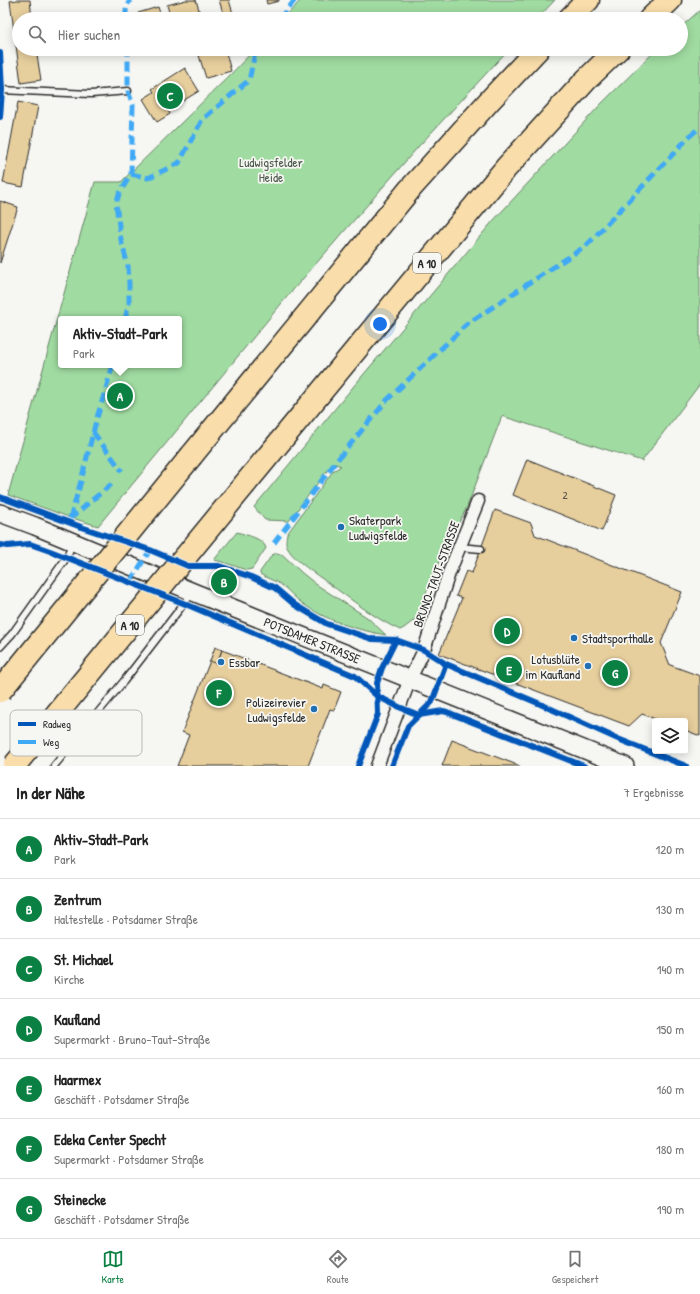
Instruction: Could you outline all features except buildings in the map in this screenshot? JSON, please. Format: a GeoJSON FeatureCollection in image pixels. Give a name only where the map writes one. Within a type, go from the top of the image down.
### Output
{"type":"FeatureCollection","features":[{"type":"Feature","properties":{"kind":"highway"},"geometry":{"type":"LineString","coordinates":[[576,12],[588,0]]}},
{"type":"Feature","properties":{"kind":"highway"},"geometry":{"type":"LineString","coordinates":[[657,12],[670,0]]}},
{"type":"Feature","properties":{"kind":"highway"},"geometry":{"type":"LineString","coordinates":[[0,690],[410,189],[531,56]]}},
{"type":"Feature","properties":{"kind":"highway","name":"A 10"},"geometry":{"type":"LineString","coordinates":[[60,710],[506,168],[587,79],[611,56]]}},
{"type":"Feature","properties":{"kind":"highway","name":"A 10"},"geometry":{"type":"LineString","coordinates":[[14,766],[22,756]]}},
{"type":"Feature","properties":{"kind":"main road","name":"POTSDAMER STRASSE"},"geometry":{"type":"LineString","coordinates":[[0,513],[625,766]]}},
{"type":"Feature","properties":{"kind":"street","name":"BRUNO-TAUT-STRASSE"},"geometry":{"type":"LineString","coordinates":[[377,766],[410,679],[424,650],[449,573],[478,501]]}},
{"type":"Feature","properties":{"kind":"lane"},"geometry":{"type":"LineString","coordinates":[[0,90],[91,94],[128,91]]}},
{"type":"Feature","properties":{"kind":"lane"},"geometry":{"type":"LineString","coordinates":[[0,647],[12,634],[67,557],[72,542]]}},
{"type":"Feature","properties":{"kind":"lane"},"geometry":{"type":"LineString","coordinates":[[459,547],[481,549]]}},
{"type":"Feature","properties":{"kind":"lane"},"geometry":{"type":"LineString","coordinates":[[100,710],[193,592]]}},
{"type":"Feature","properties":{"kind":"lane"},"geometry":{"type":"LineString","coordinates":[[54,766],[62,756]]}},
{"type":"Feature","properties":{"kind":"green space"},"geometry":{"type":"Polygon","coordinates":[[[301,0],[555,0],[544,12],[290,12],[301,0]]]}},
{"type":"Feature","properties":{"kind":"green space"},"geometry":{"type":"Polygon","coordinates":[[[700,10],[700,384],[642,461],[502,416],[467,507],[441,557],[420,613],[413,621],[400,630],[372,614],[312,572],[296,559],[287,547],[287,534],[333,471],[341,466],[333,463],[289,521],[265,520],[254,507],[493,221],[601,104],[650,56],[688,56],[688,21],[700,10]]]}},
{"type":"Feature","properties":{"kind":"green space","name":"Ludwigsfelder Heide"},"geometry":{"type":"Polygon","coordinates":[[[248,56],[502,56],[418,147],[286,298],[98,526],[8,495],[95,182],[121,182],[248,56]]]}},
{"type":"Feature","properties":{"kind":"green space"},"geometry":{"type":"Polygon","coordinates":[[[237,532],[258,539],[266,548],[252,569],[246,570],[214,560],[237,532]]]}},
{"type":"Feature","properties":{"kind":"green space"},"geometry":{"type":"Polygon","coordinates":[[[277,553],[283,555],[317,585],[368,618],[386,635],[332,620],[300,602],[280,584],[260,574],[272,555],[277,553]]]}},
{"type":"Feature","properties":{"kind":"marked path"},"geometry":{"type":"LineString","coordinates":[[126,12],[131,0]]}},
{"type":"Feature","properties":{"kind":"marked path"},"geometry":{"type":"LineString","coordinates":[[285,12],[295,0]]}},
{"type":"Feature","properties":{"kind":"marked path"},"geometry":{"type":"LineString","coordinates":[[126,316],[129,303],[128,266],[121,240],[116,204],[119,194],[131,174],[133,105],[128,91],[128,56]]}},
{"type":"Feature","properties":{"kind":"marked path"},"geometry":{"type":"LineString","coordinates":[[131,174],[148,178],[179,163],[202,120],[249,80],[254,56]]}},
{"type":"Feature","properties":{"kind":"marked path"},"geometry":{"type":"LineString","coordinates":[[274,543],[338,459],[387,400],[467,324],[587,245],[700,127]]}},
{"type":"Feature","properties":{"kind":"marked path"},"geometry":{"type":"LineString","coordinates":[[70,519],[96,421],[112,368]]}},
{"type":"Feature","properties":{"kind":"marked path"},"geometry":{"type":"LineString","coordinates":[[93,432],[122,471]]}},
{"type":"Feature","properties":{"kind":"marked path"},"geometry":{"type":"LineString","coordinates":[[69,519],[113,483]]}},
{"type":"Feature","properties":{"kind":"marked path"},"geometry":{"type":"LineString","coordinates":[[130,582],[150,550]]}},
{"type":"Feature","properties":{"kind":"cycle path"},"geometry":{"type":"LineString","coordinates":[[0,53],[2,90],[0,117]]}},
{"type":"Feature","properties":{"kind":"cycle path"},"geometry":{"type":"LineString","coordinates":[[0,497],[84,528],[150,550],[188,566],[219,566],[251,577],[275,588],[295,605],[327,624],[372,639],[396,640],[424,650],[446,664],[618,739],[686,766]]}},
{"type":"Feature","properties":{"kind":"cycle path"},"geometry":{"type":"LineString","coordinates":[[0,545],[8,546],[30,544],[50,551],[183,603],[355,676],[377,696],[399,707],[419,715],[443,711],[447,712],[584,766]]}},
{"type":"Feature","properties":{"kind":"cycle path"},"geometry":{"type":"LineString","coordinates":[[358,766],[378,714],[377,683],[382,668],[396,640]]}},
{"type":"Feature","properties":{"kind":"cycle path"},"geometry":{"type":"LineString","coordinates":[[392,766],[408,726],[432,702],[446,664]]}},
{"type":"Feature","properties":{"kind":"place","name":"St. Michael"},"geometry":{"type":"Point","coordinates":[170,96]}},
{"type":"Feature","properties":{"kind":"place","name":"Aktiv-Stadt-Park"},"geometry":{"type":"Point","coordinates":[120,396]}},
{"type":"Feature","properties":{"kind":"place","name":"Skaterpark Ludwigsfelde"},"geometry":{"type":"Point","coordinates":[341,527]}},
{"type":"Feature","properties":{"kind":"place","name":"Zentrum"},"geometry":{"type":"Point","coordinates":[224,582]}},
{"type":"Feature","properties":{"kind":"place","name":"Kaufland"},"geometry":{"type":"Point","coordinates":[507,631]}},
{"type":"Feature","properties":{"kind":"place","name":"Stadtsporthalle"},"geometry":{"type":"Point","coordinates":[574,638]}},
{"type":"Feature","properties":{"kind":"place","name":"Essbar"},"geometry":{"type":"Point","coordinates":[221,662]}},
{"type":"Feature","properties":{"kind":"place","name":"Lotusblüte im Kaufland"},"geometry":{"type":"Point","coordinates":[588,666]}},
{"type":"Feature","properties":{"kind":"place","name":"Haarmex"},"geometry":{"type":"Point","coordinates":[509,670]}},
{"type":"Feature","properties":{"kind":"place","name":"Steinecke"},"geometry":{"type":"Point","coordinates":[615,673]}},
{"type":"Feature","properties":{"kind":"place","name":"Edeka Center Specht"},"geometry":{"type":"Point","coordinates":[219,693]}},
{"type":"Feature","properties":{"kind":"place","name":"Polizeirevier Ludwigsfelde"},"geometry":{"type":"Point","coordinates":[314,709]}}]}
